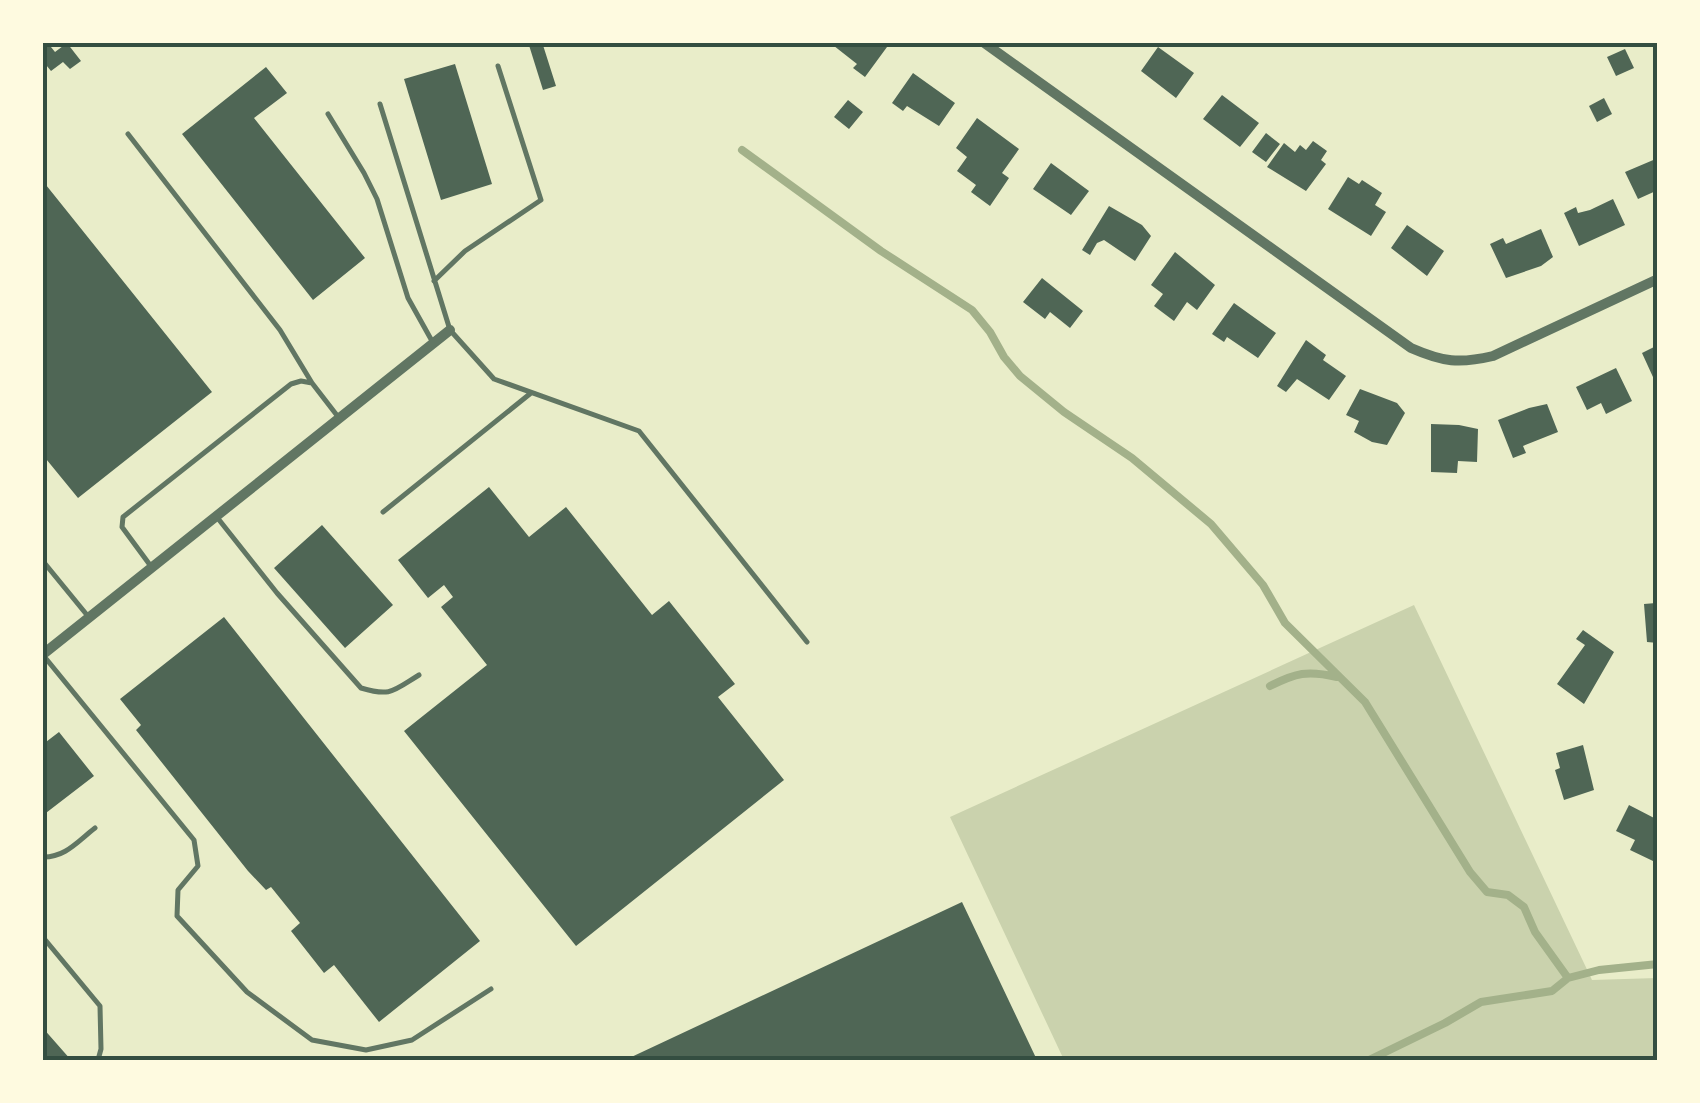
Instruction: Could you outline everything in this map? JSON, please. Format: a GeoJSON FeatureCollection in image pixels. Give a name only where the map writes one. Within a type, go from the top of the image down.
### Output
{"type":"FeatureCollection","features":[{"type":"Feature","properties":{"kind":"street"},"geometry":{"type":"LineString","coordinates":[[983,42],[1411,348],[1433,358],[1469,362],[1493,356],[1658,280]]}},
{"type":"Feature","properties":{"kind":"street"},"geometry":{"type":"LineString","coordinates":[[43,655],[450,330]]}},
{"type":"Feature","properties":{"kind":"lane"},"geometry":{"type":"LineString","coordinates":[[434,280],[465,251],[541,200],[498,66]]}},
{"type":"Feature","properties":{"kind":"lane"},"geometry":{"type":"LineString","coordinates":[[380,104],[450,330],[494,380],[640,431],[807,642]]}},
{"type":"Feature","properties":{"kind":"lane"},"geometry":{"type":"LineString","coordinates":[[328,114],[370,186],[408,298],[434,343]]}},
{"type":"Feature","properties":{"kind":"lane"},"geometry":{"type":"LineString","coordinates":[[128,134],[280,330],[340,418]]}},
{"type":"Feature","properties":{"kind":"lane"},"geometry":{"type":"LineString","coordinates":[[152,568],[122,527],[123,516],[291,384],[312,382]]}},
{"type":"Feature","properties":{"kind":"lane"},"geometry":{"type":"LineString","coordinates":[[383,512],[531,393]]}},
{"type":"Feature","properties":{"kind":"lane"},"geometry":{"type":"LineString","coordinates":[[216,516],[277,594],[361,688],[389,694],[418,676]]}},
{"type":"Feature","properties":{"kind":"lane"},"geometry":{"type":"LineString","coordinates":[[42,560],[89,618]]}},
{"type":"Feature","properties":{"kind":"lane"},"geometry":{"type":"LineString","coordinates":[[43,655],[194,840],[198,866],[178,890],[177,916],[247,992],[312,1040],[366,1050],[412,1040],[492,988]]}},
{"type":"Feature","properties":{"kind":"lane"},"geometry":{"type":"LineString","coordinates":[[42,857],[65,853],[95,828]]}},
{"type":"Feature","properties":{"kind":"lane"},"geometry":{"type":"LineString","coordinates":[[42,936],[100,1006],[98,1060]]}},
{"type":"Feature","properties":{"kind":"green space"},"geometry":{"type":"Polygon","coordinates":[[[1414,605],[1592,980],[1657,978],[1657,1060],[1064,1060],[950,817],[1414,605]]]}},
{"type":"Feature","properties":{"kind":"building"},"geometry":{"type":"Polygon","coordinates":[[[42,42],[47,42],[55,52],[67,43],[81,61],[70,69],[63,62],[51,71],[42,60],[42,42]]]}},
{"type":"Feature","properties":{"kind":"building"},"geometry":{"type":"Polygon","coordinates":[[[528,42],[542,42],[556,86],[543,90],[528,42]]]}},
{"type":"Feature","properties":{"kind":"building"},"geometry":{"type":"Polygon","coordinates":[[[829,42],[880,42],[887,47],[865,77],[853,68],[857,64],[829,42]]]}},
{"type":"Feature","properties":{"kind":"building"},"geometry":{"type":"Polygon","coordinates":[[[1158,47],[1194,73],[1176,98],[1141,71],[1158,47]]]}},
{"type":"Feature","properties":{"kind":"building"},"geometry":{"type":"Polygon","coordinates":[[[1625,49],[1634,68],[1616,76],[1607,57],[1625,49]]]}},
{"type":"Feature","properties":{"kind":"building"},"geometry":{"type":"Polygon","coordinates":[[[455,64],[492,184],[441,200],[404,79],[455,64]]]}},
{"type":"Feature","properties":{"kind":"building"},"geometry":{"type":"Polygon","coordinates":[[[266,67],[287,93],[254,118],[365,258],[313,300],[182,134],[266,67]]]}},
{"type":"Feature","properties":{"kind":"building"},"geometry":{"type":"Polygon","coordinates":[[[913,73],[955,103],[939,126],[907,106],[903,111],[892,103],[913,73]]]}},
{"type":"Feature","properties":{"kind":"building"},"geometry":{"type":"Polygon","coordinates":[[[1222,95],[1259,123],[1240,147],[1203,119],[1222,95]]]}},
{"type":"Feature","properties":{"kind":"building"},"geometry":{"type":"Polygon","coordinates":[[[1604,98],[1612,114],[1597,122],[1589,106],[1604,98]]]}},
{"type":"Feature","properties":{"kind":"building"},"geometry":{"type":"Polygon","coordinates":[[[848,100],[863,112],[849,129],[834,117],[848,100]]]}},
{"type":"Feature","properties":{"kind":"building"},"geometry":{"type":"Polygon","coordinates":[[[977,118],[1019,149],[1002,173],[1009,178],[990,206],[971,192],[976,185],[957,171],[967,157],[956,148],[977,118]]]}},
{"type":"Feature","properties":{"kind":"building"},"geometry":{"type":"Polygon","coordinates":[[[1266,133],[1280,144],[1266,162],[1252,152],[1266,133]]]}},
{"type":"Feature","properties":{"kind":"building"},"geometry":{"type":"Polygon","coordinates":[[[1313,141],[1327,151],[1321,160],[1326,164],[1306,191],[1267,167],[1284,143],[1295,152],[1300,145],[1306,150],[1313,141]]]}},
{"type":"Feature","properties":{"kind":"building"},"geometry":{"type":"Polygon","coordinates":[[[1658,158],[1658,190],[1638,199],[1625,172],[1658,158]]]}},
{"type":"Feature","properties":{"kind":"building"},"geometry":{"type":"Polygon","coordinates":[[[1051,163],[1089,191],[1071,215],[1033,189],[1051,163]]]}},
{"type":"Feature","properties":{"kind":"building"},"geometry":{"type":"Polygon","coordinates":[[[1348,177],[1359,184],[1362,180],[1382,193],[1375,205],[1386,212],[1371,236],[1328,209],[1348,177]]]}},
{"type":"Feature","properties":{"kind":"building"},"geometry":{"type":"Polygon","coordinates":[[[42,180],[212,392],[78,498],[42,454],[42,180]]]}},
{"type":"Feature","properties":{"kind":"building"},"geometry":{"type":"Polygon","coordinates":[[[1613,199],[1625,225],[1579,246],[1564,213],[1576,207],[1578,213],[1590,210],[1613,199]]]}},
{"type":"Feature","properties":{"kind":"building"},"geometry":{"type":"Polygon","coordinates":[[[1109,206],[1142,225],[1151,236],[1135,261],[1104,240],[1097,243],[1090,255],[1082,250],[1109,206]]]}},
{"type":"Feature","properties":{"kind":"building"},"geometry":{"type":"Polygon","coordinates":[[[1407,225],[1444,251],[1427,276],[1391,248],[1407,225]]]}},
{"type":"Feature","properties":{"kind":"building"},"geometry":{"type":"Polygon","coordinates":[[[1541,229],[1553,257],[1541,266],[1506,278],[1490,244],[1503,238],[1506,244],[1541,229]]]}},
{"type":"Feature","properties":{"kind":"building"},"geometry":{"type":"Polygon","coordinates":[[[1175,252],[1215,285],[1197,310],[1187,302],[1174,321],[1154,306],[1163,294],[1151,285],[1175,252]]]}},
{"type":"Feature","properties":{"kind":"building"},"geometry":{"type":"Polygon","coordinates":[[[1042,278],[1083,311],[1070,328],[1050,312],[1045,319],[1023,302],[1042,278]]]}},
{"type":"Feature","properties":{"kind":"building"},"geometry":{"type":"Polygon","coordinates":[[[1234,303],[1276,333],[1258,358],[1227,337],[1224,342],[1212,334],[1234,303]]]}},
{"type":"Feature","properties":{"kind":"building"},"geometry":{"type":"Polygon","coordinates":[[[1306,340],[1326,355],[1323,360],[1346,376],[1329,400],[1297,379],[1286,392],[1277,386],[1306,340]]]}},
{"type":"Feature","properties":{"kind":"building"},"geometry":{"type":"Polygon","coordinates":[[[1658,345],[1658,388],[1642,353],[1658,345]]]}},
{"type":"Feature","properties":{"kind":"building"},"geometry":{"type":"Polygon","coordinates":[[[1616,368],[1632,401],[1606,414],[1601,403],[1587,410],[1576,387],[1616,368]]]}},
{"type":"Feature","properties":{"kind":"building"},"geometry":{"type":"Polygon","coordinates":[[[1360,389],[1397,403],[1405,413],[1387,445],[1354,432],[1359,421],[1346,415],[1360,389]]]}},
{"type":"Feature","properties":{"kind":"building"},"geometry":{"type":"Polygon","coordinates":[[[1547,404],[1558,432],[1523,446],[1526,453],[1513,458],[1498,420],[1547,404]]]}},
{"type":"Feature","properties":{"kind":"building"},"geometry":{"type":"Polygon","coordinates":[[[1431,424],[1478,429],[1477,462],[1458,461],[1457,473],[1431,472],[1431,424]]]}},
{"type":"Feature","properties":{"kind":"building"},"geometry":{"type":"Polygon","coordinates":[[[489,487],[529,537],[566,507],[652,615],[669,601],[735,684],[718,697],[784,780],[576,946],[404,731],[487,665],[441,607],[453,597],[444,585],[428,598],[398,560],[489,487]]]}},
{"type":"Feature","properties":{"kind":"building"},"geometry":{"type":"Polygon","coordinates":[[[322,525],[393,605],[345,648],[274,568],[322,525]]]}},
{"type":"Feature","properties":{"kind":"building"},"geometry":{"type":"Polygon","coordinates":[[[1656,603],[1658,643],[1647,642],[1644,604],[1656,603]]]}},
{"type":"Feature","properties":{"kind":"building"},"geometry":{"type":"Polygon","coordinates":[[[224,617],[480,941],[379,1022],[334,965],[324,973],[291,931],[300,923],[271,887],[266,890],[248,871],[136,730],[141,725],[120,699],[224,617]]]}},
{"type":"Feature","properties":{"kind":"building"},"geometry":{"type":"Polygon","coordinates":[[[1583,630],[1614,652],[1584,704],[1557,684],[1585,645],[1576,639],[1583,630]]]}},
{"type":"Feature","properties":{"kind":"building"},"geometry":{"type":"Polygon","coordinates":[[[59,732],[94,776],[42,816],[42,745],[59,732]]]}},
{"type":"Feature","properties":{"kind":"building"},"geometry":{"type":"Polygon","coordinates":[[[1583,745],[1594,790],[1564,800],[1555,770],[1560,768],[1556,753],[1583,745]]]}},
{"type":"Feature","properties":{"kind":"building"},"geometry":{"type":"Polygon","coordinates":[[[1629,805],[1658,820],[1658,852],[1653,861],[1630,850],[1635,840],[1616,831],[1629,805]]]}},
{"type":"Feature","properties":{"kind":"building"},"geometry":{"type":"Polygon","coordinates":[[[962,902],[1037,1060],[625,1060],[962,902]]]}},
{"type":"Feature","properties":{"kind":"building"},"geometry":{"type":"Polygon","coordinates":[[[42,1027],[71,1060],[42,1060],[42,1027]]]}},
{"type":"Feature","properties":{"kind":"waterway"},"geometry":{"type":"LineString","coordinates":[[742,150],[881,251],[972,310],[1020,376],[1064,412],[1132,458],[1211,524],[1263,585],[1285,623],[1365,702],[1470,872],[1487,892],[1508,895],[1524,907],[1535,932],[1568,978]]}},
{"type":"Feature","properties":{"kind":"waterway"},"geometry":{"type":"LineString","coordinates":[[1270,686],[1302,674],[1337,677]]}},
{"type":"Feature","properties":{"kind":"waterway"},"geometry":{"type":"LineString","coordinates":[[1369,1060],[1481,1002],[1552,991],[1568,978],[1599,970],[1658,964]]}}]}
